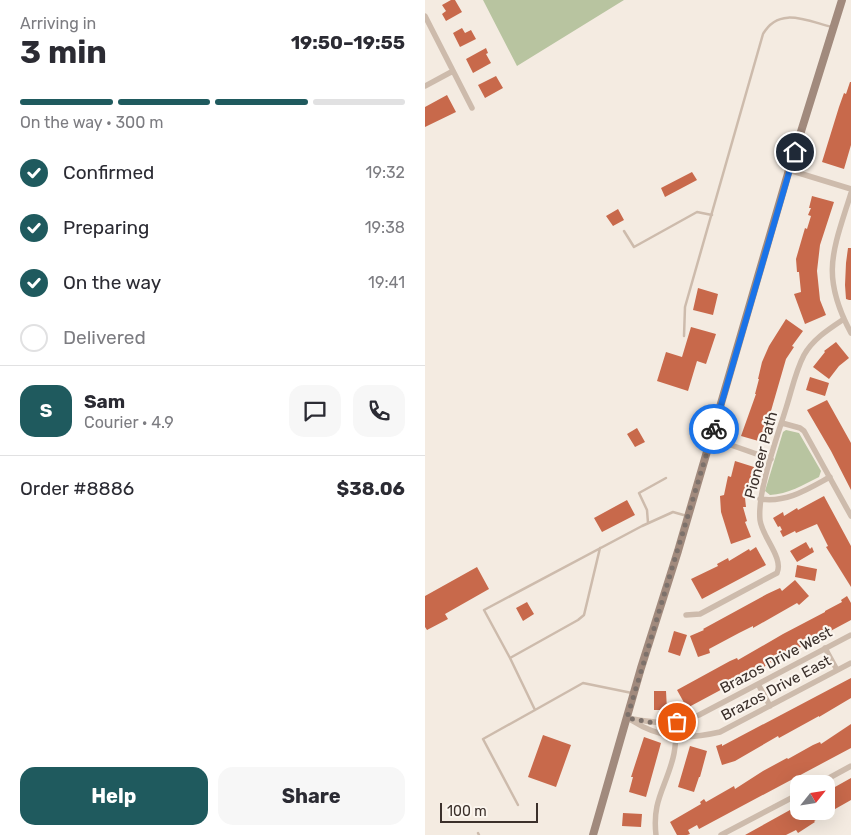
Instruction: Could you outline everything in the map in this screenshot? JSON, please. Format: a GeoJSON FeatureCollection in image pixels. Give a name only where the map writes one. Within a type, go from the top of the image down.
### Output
{"type":"FeatureCollection","features":[{"type":"Feature","properties":{"kind":"street"},"geometry":{"type":"LineString","coordinates":[[593,835],[789,170],[842,0]]}},
{"type":"Feature","properties":{"kind":"street"},"geometry":{"type":"LineString","coordinates":[[425,16],[472,108]]}},
{"type":"Feature","properties":{"kind":"street"},"geometry":{"type":"LineString","coordinates":[[425,86],[453,72]]}},
{"type":"Feature","properties":{"kind":"street"},"geometry":{"type":"LineString","coordinates":[[789,170],[851,189]]}},
{"type":"Feature","properties":{"kind":"street"},"geometry":{"type":"LineString","coordinates":[[851,193],[832,262],[836,302],[851,333]]}},
{"type":"Feature","properties":{"kind":"street","name":"Pioneer Path"},"geometry":{"type":"LineString","coordinates":[[686,615],[700,614],[777,573],[779,561],[763,532],[760,499],[804,354],[815,340],[843,319]]}},
{"type":"Feature","properties":{"kind":"street"},"geometry":{"type":"LineString","coordinates":[[782,422],[804,431],[851,516]]}},
{"type":"Feature","properties":{"kind":"street"},"geometry":{"type":"LineString","coordinates":[[711,438],[771,459]]}},
{"type":"Feature","properties":{"kind":"street"},"geometry":{"type":"LineString","coordinates":[[760,499],[770,500],[789,497],[830,477]]}},
{"type":"Feature","properties":{"kind":"street","name":"Brazos Drive West"},"geometry":{"type":"LineString","coordinates":[[627,718],[655,723],[677,722],[699,715],[851,635]]}},
{"type":"Feature","properties":{"kind":"street"},"geometry":{"type":"LineString","coordinates":[[825,648],[837,670]]}},
{"type":"Feature","properties":{"kind":"street","name":"Brazos Drive East"},"geometry":{"type":"LineString","coordinates":[[627,718],[646,730],[676,738],[705,736],[720,732],[851,663]]}},
{"type":"Feature","properties":{"kind":"street"},"geometry":{"type":"LineString","coordinates":[[758,684],[770,706]]}},
{"type":"Feature","properties":{"kind":"street"},"geometry":{"type":"LineString","coordinates":[[656,835],[656,808],[673,758],[677,722]]}},
{"type":"Feature","properties":{"kind":"street"},"geometry":{"type":"LineString","coordinates":[[834,775],[851,766]]}},
{"type":"Feature","properties":{"kind":"street"},"geometry":{"type":"LineString","coordinates":[[721,835],[790,799]]}},
{"type":"Feature","properties":{"kind":"lane"},"geometry":{"type":"LineString","coordinates":[[684,336],[685,307],[763,34],[768,24],[777,18],[790,17],[834,27]]}},
{"type":"Feature","properties":{"kind":"lane"},"geometry":{"type":"LineString","coordinates":[[624,231],[635,247],[697,212],[712,214]]}},
{"type":"Feature","properties":{"kind":"lane"},"geometry":{"type":"LineString","coordinates":[[648,523],[647,510],[639,493],[666,478]]}},
{"type":"Feature","properties":{"kind":"lane"},"geometry":{"type":"LineString","coordinates":[[535,710],[484,610],[648,523],[673,512],[688,516]]}},
{"type":"Feature","properties":{"kind":"lane"},"geometry":{"type":"LineString","coordinates":[[510,658],[578,620],[583,615],[600,548]]}},
{"type":"Feature","properties":{"kind":"lane"},"geometry":{"type":"LineString","coordinates":[[518,804],[483,739],[583,683],[634,693]]}},
{"type":"Feature","properties":{"kind":"green space"},"geometry":{"type":"Polygon","coordinates":[[[483,0],[624,0],[517,66],[483,0]]]}},
{"type":"Feature","properties":{"kind":"green space"},"geometry":{"type":"Polygon","coordinates":[[[786,430],[799,433],[821,471],[819,477],[801,486],[783,493],[770,495],[765,491],[783,432],[786,430]]]}},
{"type":"Feature","properties":{"kind":"building"},"geometry":{"type":"Polygon","coordinates":[[[455,0],[462,12],[446,21],[442,14],[446,11],[442,5],[455,0]]]}},
{"type":"Feature","properties":{"kind":"building"},"geometry":{"type":"Polygon","coordinates":[[[462,28],[465,33],[471,30],[476,39],[460,47],[453,33],[462,28]]]}},
{"type":"Feature","properties":{"kind":"building"},"geometry":{"type":"Polygon","coordinates":[[[486,48],[488,53],[486,54],[491,63],[473,73],[466,59],[486,48]]]}},
{"type":"Feature","properties":{"kind":"building"},"geometry":{"type":"Polygon","coordinates":[[[496,76],[503,88],[485,98],[478,85],[496,76]]]}},
{"type":"Feature","properties":{"kind":"building"},"geometry":{"type":"Polygon","coordinates":[[[850,82],[851,145],[844,169],[822,162],[839,107],[850,82]]]}},
{"type":"Feature","properties":{"kind":"building"},"geometry":{"type":"Polygon","coordinates":[[[447,95],[456,112],[425,127],[425,107],[447,95]]]}},
{"type":"Feature","properties":{"kind":"building"},"geometry":{"type":"Polygon","coordinates":[[[692,172],[697,180],[665,197],[661,188],[692,172]]]}},
{"type":"Feature","properties":{"kind":"building"},"geometry":{"type":"Polygon","coordinates":[[[812,196],[834,202],[820,245],[817,271],[820,300],[826,315],[805,324],[794,294],[801,292],[796,259],[805,228],[807,229],[811,216],[808,215],[812,196]]]}},
{"type":"Feature","properties":{"kind":"building"},"geometry":{"type":"Polygon","coordinates":[[[618,209],[624,220],[613,226],[606,216],[618,209]]]}},
{"type":"Feature","properties":{"kind":"building"},"geometry":{"type":"Polygon","coordinates":[[[848,248],[851,248],[851,300],[846,299],[845,285],[848,248]]]}},
{"type":"Feature","properties":{"kind":"building"},"geometry":{"type":"Polygon","coordinates":[[[698,288],[718,294],[713,315],[693,310],[698,288]]]}},
{"type":"Feature","properties":{"kind":"building"},"geometry":{"type":"Polygon","coordinates":[[[786,319],[803,331],[792,346],[794,347],[786,359],[762,442],[741,436],[756,394],[762,362],[769,346],[786,319]]]}},
{"type":"Feature","properties":{"kind":"building"},"geometry":{"type":"Polygon","coordinates":[[[691,327],[716,334],[706,364],[697,361],[688,391],[657,381],[666,352],[682,357],[691,327]]]}},
{"type":"Feature","properties":{"kind":"building"},"geometry":{"type":"Polygon","coordinates":[[[836,342],[849,358],[839,366],[829,379],[813,367],[824,351],[836,342]]]}},
{"type":"Feature","properties":{"kind":"building"},"geometry":{"type":"Polygon","coordinates":[[[810,377],[829,383],[825,396],[806,390],[810,377]]]}},
{"type":"Feature","properties":{"kind":"building"},"geometry":{"type":"Polygon","coordinates":[[[827,400],[851,443],[851,490],[807,410],[827,400]]]}},
{"type":"Feature","properties":{"kind":"building"},"geometry":{"type":"Polygon","coordinates":[[[637,428],[645,442],[635,447],[627,434],[637,428]]]}},
{"type":"Feature","properties":{"kind":"building"},"geometry":{"type":"Polygon","coordinates":[[[735,461],[754,467],[745,498],[746,507],[743,507],[747,521],[745,522],[751,537],[731,544],[721,512],[720,496],[724,495],[728,476],[731,477],[735,461]]]}},
{"type":"Feature","properties":{"kind":"building"},"geometry":{"type":"Polygon","coordinates":[[[824,496],[851,546],[851,587],[826,547],[828,546],[817,524],[783,537],[780,526],[778,527],[773,518],[783,512],[784,516],[797,508],[798,510],[824,496]]]}},
{"type":"Feature","properties":{"kind":"building"},"geometry":{"type":"Polygon","coordinates":[[[627,500],[635,515],[602,532],[594,518],[627,500]]]}},
{"type":"Feature","properties":{"kind":"building"},"geometry":{"type":"Polygon","coordinates":[[[806,542],[810,549],[812,547],[814,552],[797,562],[790,551],[806,542]]]}},
{"type":"Feature","properties":{"kind":"building"},"geometry":{"type":"Polygon","coordinates":[[[756,547],[766,565],[702,599],[691,579],[718,566],[717,564],[728,558],[729,561],[756,547]]]}},
{"type":"Feature","properties":{"kind":"building"},"geometry":{"type":"Polygon","coordinates":[[[797,565],[817,569],[815,581],[795,577],[797,565]]]}},
{"type":"Feature","properties":{"kind":"building"},"geometry":{"type":"Polygon","coordinates":[[[477,567],[489,589],[445,614],[448,619],[427,630],[425,627],[425,596],[477,567]]]}},
{"type":"Feature","properties":{"kind":"building"},"geometry":{"type":"Polygon","coordinates":[[[795,580],[809,596],[799,605],[797,603],[753,628],[753,626],[709,649],[710,653],[698,657],[690,636],[767,594],[780,588],[782,591],[795,580]]]}},
{"type":"Feature","properties":{"kind":"building"},"geometry":{"type":"Polygon","coordinates":[[[847,596],[851,603],[851,620],[687,708],[677,690],[730,661],[737,658],[738,660],[825,612],[842,602],[841,600],[847,596]]]}},
{"type":"Feature","properties":{"kind":"building"},"geometry":{"type":"Polygon","coordinates":[[[527,602],[534,614],[523,621],[516,608],[527,602]]]}},
{"type":"Feature","properties":{"kind":"building"},"geometry":{"type":"Polygon","coordinates":[[[674,631],[687,635],[680,656],[668,652],[674,631]]]}},
{"type":"Feature","properties":{"kind":"building"},"geometry":{"type":"Polygon","coordinates":[[[851,678],[851,698],[735,761],[722,765],[716,746],[722,744],[722,746],[851,678]]]}},
{"type":"Feature","properties":{"kind":"building"},"geometry":{"type":"Polygon","coordinates":[[[654,691],[666,691],[667,710],[654,710],[654,691]]]}},
{"type":"Feature","properties":{"kind":"building"},"geometry":{"type":"Polygon","coordinates":[[[851,724],[851,748],[800,775],[790,775],[790,781],[699,829],[697,825],[688,830],[690,834],[677,835],[670,822],[701,804],[700,802],[704,799],[706,802],[734,786],[735,789],[787,758],[820,742],[821,744],[851,724]]]}},
{"type":"Feature","properties":{"kind":"building"},"geometry":{"type":"Polygon","coordinates":[[[543,735],[571,745],[556,787],[528,777],[543,735]]]}},
{"type":"Feature","properties":{"kind":"building"},"geometry":{"type":"Polygon","coordinates":[[[644,737],[661,743],[646,797],[629,792],[633,777],[631,777],[644,737]]]}},
{"type":"Feature","properties":{"kind":"building"},"geometry":{"type":"Polygon","coordinates":[[[690,746],[707,751],[694,792],[678,787],[690,746]]]}},
{"type":"Feature","properties":{"kind":"building"},"geometry":{"type":"Polygon","coordinates":[[[851,778],[851,800],[835,809],[835,787],[851,778]]]}},
{"type":"Feature","properties":{"kind":"building"},"geometry":{"type":"Polygon","coordinates":[[[790,810],[790,820],[816,820],[798,833],[796,830],[786,835],[745,835],[790,810]]]}},
{"type":"Feature","properties":{"kind":"building"},"geometry":{"type":"Polygon","coordinates":[[[623,813],[642,814],[641,827],[622,826],[623,813]]]}},
{"type":"Feature","properties":{"kind":"way so far"},"geometry":{"type":"LineString","coordinates":[[677,722],[655,723],[627,718],[714,429]]}},
{"type":"Feature","properties":{"kind":"route"},"geometry":{"type":"LineString","coordinates":[[714,429],[795,152]]}}]}
